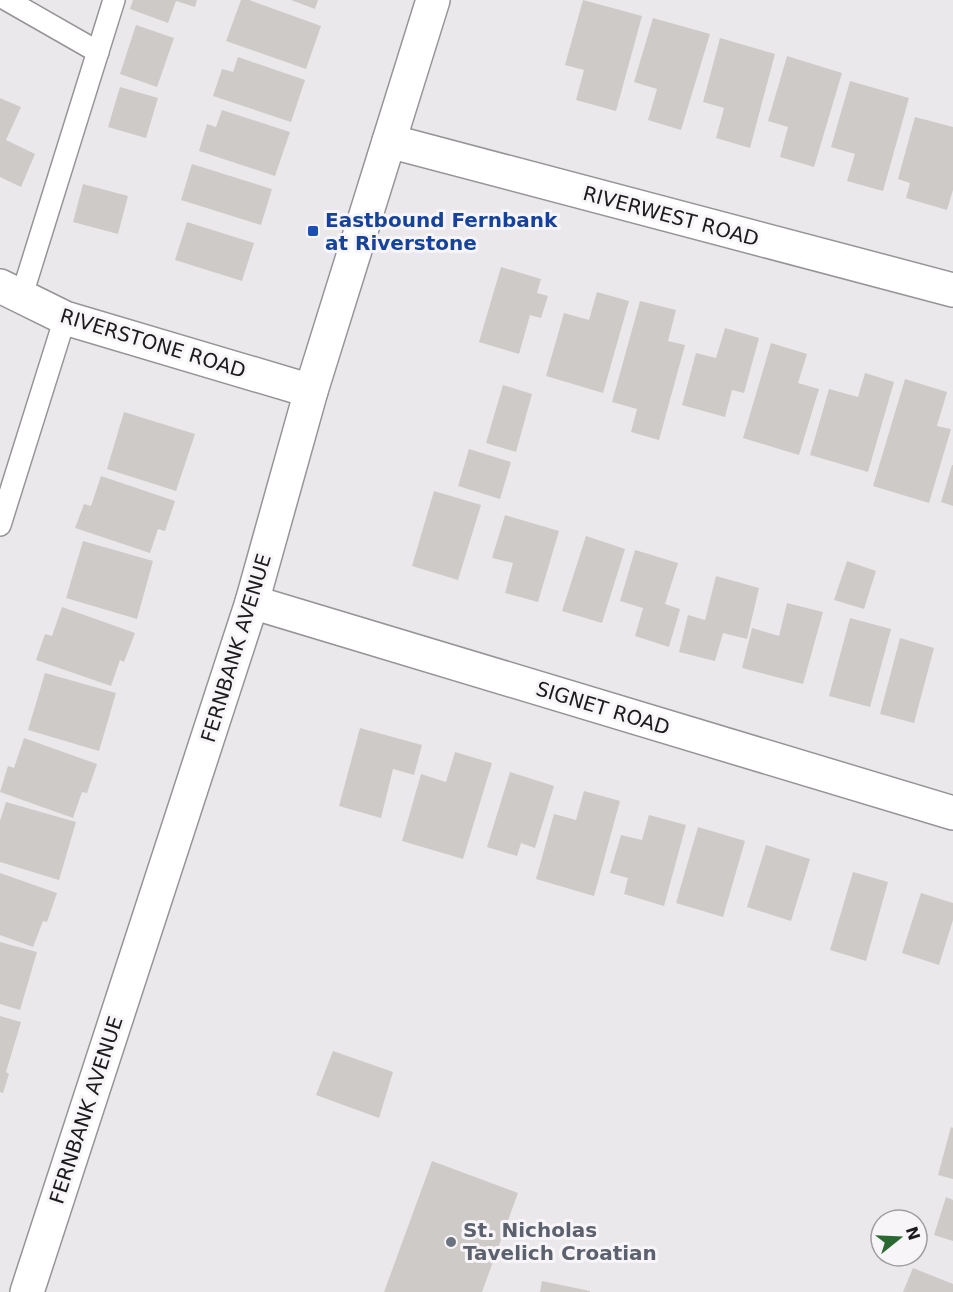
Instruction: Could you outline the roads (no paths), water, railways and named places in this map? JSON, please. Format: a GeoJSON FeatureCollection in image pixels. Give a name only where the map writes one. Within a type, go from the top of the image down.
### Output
{"type":"FeatureCollection","features":[{"type":"Feature","properties":{"kind":"street","name":"FERNBANK AVENUE"},"geometry":{"type":"LineString","coordinates":[[27,1292],[252,602],[311,391],[433,0]]}},
{"type":"Feature","properties":{"kind":"street","name":"RIVERWEST ROAD"},"geometry":{"type":"LineString","coordinates":[[389,141],[953,290]]}},
{"type":"Feature","properties":{"kind":"street","name":"RIVERSTONE ROAD"},"geometry":{"type":"LineString","coordinates":[[10,292],[65,318],[311,391]]}},
{"type":"Feature","properties":{"kind":"street","name":"SIGNET ROAD"},"geometry":{"type":"LineString","coordinates":[[252,602],[953,813]]}},
{"type":"Feature","properties":{"kind":"lane"},"geometry":{"type":"LineString","coordinates":[[7,0],[98,52]]}},
{"type":"Feature","properties":{"kind":"lane"},"geometry":{"type":"LineString","coordinates":[[10,292],[98,52],[114,0]]}},
{"type":"Feature","properties":{"kind":"lane"},"geometry":{"type":"LineString","coordinates":[[0,525],[65,318]]}},
{"type":"Feature","properties":{"kind":"place","name":"Eastbound Fernbank at Riverstone"},"geometry":{"type":"Point","coordinates":[313,231]}},
{"type":"Feature","properties":{"kind":"place","name":"St. Nicholas Tavelich Croatian"},"geometry":{"type":"Point","coordinates":[451,1242]}}]}
